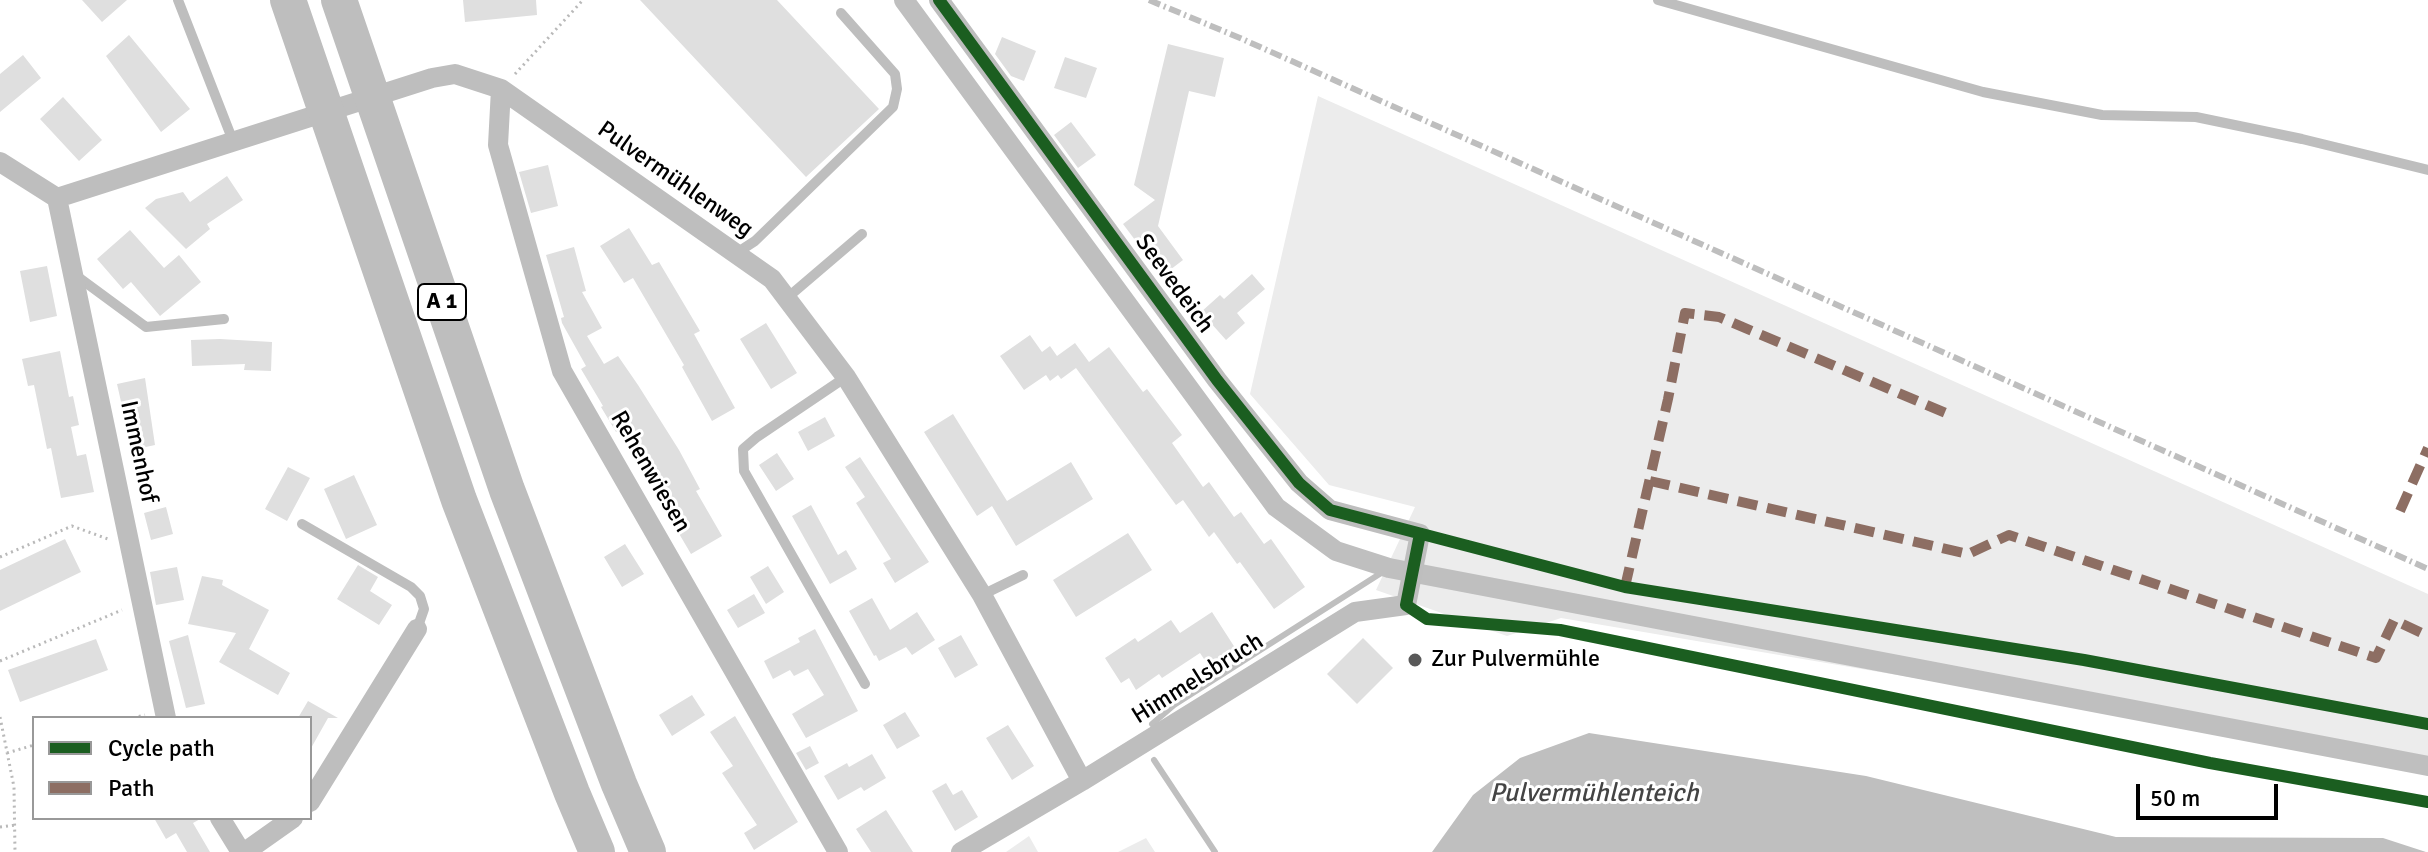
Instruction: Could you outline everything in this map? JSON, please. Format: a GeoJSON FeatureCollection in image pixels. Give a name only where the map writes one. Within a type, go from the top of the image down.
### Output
{"type":"FeatureCollection","features":[{"type":"Feature","properties":{"kind":"highway","name":"A 1"},"geometry":{"type":"LineString","coordinates":[[288,0],[459,500],[597,852]]}},
{"type":"Feature","properties":{"kind":"highway","name":"A 1"},"geometry":{"type":"LineString","coordinates":[[339,0],[507,490],[648,852]]}},
{"type":"Feature","properties":{"kind":"street","name":"Seevedeich"},"geometry":{"type":"LineString","coordinates":[[939,0],[1217,380],[1299,483],[1330,510],[1420,534]]}},
{"type":"Feature","properties":{"kind":"street","name":"Pulvermühlenweg"},"geometry":{"type":"LineString","coordinates":[[57,198],[432,78],[455,74],[501,89],[772,279],[846,377],[982,595],[1082,781]]}},
{"type":"Feature","properties":{"kind":"street","name":"Rehenwiesen"},"geometry":{"type":"LineString","coordinates":[[501,89],[498,145],[562,371],[838,852]]}},
{"type":"Feature","properties":{"kind":"street"},"geometry":{"type":"LineString","coordinates":[[0,162],[57,198]]}},
{"type":"Feature","properties":{"kind":"street","name":"Immenhof"},"geometry":{"type":"LineString","coordinates":[[57,198],[166,716]]}},
{"type":"Feature","properties":{"kind":"street","name":"Himmelsbruch"},"geometry":{"type":"LineString","coordinates":[[961,852],[1355,612],[1406,605],[1420,534]]}},
{"type":"Feature","properties":{"kind":"street"},"geometry":{"type":"LineString","coordinates":[[312,799],[417,629]]}},
{"type":"Feature","properties":{"kind":"street"},"geometry":{"type":"LineString","coordinates":[[221,820],[243,852],[290,820]]}},
{"type":"Feature","properties":{"kind":"lane"},"geometry":{"type":"LineString","coordinates":[[178,0],[233,141]]}},
{"type":"Feature","properties":{"kind":"lane"},"geometry":{"type":"LineString","coordinates":[[1658,0],[1983,92],[2102,115],[2196,117],[2428,170]]}},
{"type":"Feature","properties":{"kind":"lane"},"geometry":{"type":"LineString","coordinates":[[735,254],[755,241],[893,107],[897,89],[895,74],[841,13]]}},
{"type":"Feature","properties":{"kind":"lane"},"geometry":{"type":"LineString","coordinates":[[787,298],[862,234]]}},
{"type":"Feature","properties":{"kind":"lane"},"geometry":{"type":"LineString","coordinates":[[73,273],[146,327],[224,319]]}},
{"type":"Feature","properties":{"kind":"lane"},"geometry":{"type":"LineString","coordinates":[[846,377],[743,449],[744,471],[865,684]]}},
{"type":"Feature","properties":{"kind":"lane"},"geometry":{"type":"LineString","coordinates":[[302,524],[411,587],[420,596],[424,609],[417,629]]}},
{"type":"Feature","properties":{"kind":"lane"},"geometry":{"type":"LineString","coordinates":[[982,595],[1023,575]]}},
{"type":"Feature","properties":{"kind":"path"},"geometry":{"type":"LineString","coordinates":[[501,89],[583,0]]}},
{"type":"Feature","properties":{"kind":"path"},"geometry":{"type":"LineString","coordinates":[[0,557],[72,526],[131,547]]}},
{"type":"Feature","properties":{"kind":"path"},"geometry":{"type":"LineString","coordinates":[[0,661],[143,602]]}},
{"type":"Feature","properties":{"kind":"path"},"geometry":{"type":"LineString","coordinates":[[0,717],[14,787],[15,852]]}},
{"type":"Feature","properties":{"kind":"path"},"geometry":{"type":"LineString","coordinates":[[7,753],[32,746]]}},
{"type":"Feature","properties":{"kind":"path"},"geometry":{"type":"LineString","coordinates":[[0,827],[15,825]]}},
{"type":"Feature","properties":{"kind":"shaded area"},"geometry":{"type":"Polygon","coordinates":[[[1318,96],[2428,594],[2428,765],[1561,618],[1507,636],[1376,590],[1415,507],[1329,485],[1250,394],[1318,96]]]}},
{"type":"Feature","properties":{"kind":"shaded area"},"geometry":{"type":"Polygon","coordinates":[[[1029,836],[1038,852],[1006,852],[1029,836]]]}},
{"type":"Feature","properties":{"kind":"shaded area"},"geometry":{"type":"Polygon","coordinates":[[[1146,838],[1155,852],[1118,852],[1146,838]]]}},
{"type":"Feature","properties":{"kind":"water","name":"Pulvermühlenteich"},"geometry":{"type":"Polygon","coordinates":[[[1589,733],[1866,776],[2116,837],[2383,838],[2426,852],[1432,852],[1473,795],[1520,758],[1589,733]]]}},
{"type":"Feature","properties":{"kind":"building"},"geometry":{"type":"Polygon","coordinates":[[[82,0],[127,0],[102,22],[82,0]]]}},
{"type":"Feature","properties":{"kind":"building"},"geometry":{"type":"Polygon","coordinates":[[[463,0],[536,0],[537,15],[465,22],[463,0]]]}},
{"type":"Feature","properties":{"kind":"building"},"geometry":{"type":"Polygon","coordinates":[[[640,0],[777,0],[879,109],[806,177],[640,0]]]}},
{"type":"Feature","properties":{"kind":"building"},"geometry":{"type":"Polygon","coordinates":[[[129,35],[190,109],[161,132],[106,56],[129,35]]]}},
{"type":"Feature","properties":{"kind":"building"},"geometry":{"type":"Polygon","coordinates":[[[1002,37],[1036,51],[1024,81],[1011,76],[995,54],[1002,37]]]}},
{"type":"Feature","properties":{"kind":"building"},"geometry":{"type":"Polygon","coordinates":[[[1168,44],[1224,58],[1215,97],[1189,91],[1158,226],[1183,260],[1162,276],[1123,224],[1155,200],[1134,185],[1168,44]]]}},
{"type":"Feature","properties":{"kind":"building"},"geometry":{"type":"Polygon","coordinates":[[[23,55],[41,78],[0,112],[0,74],[23,55]]]}},
{"type":"Feature","properties":{"kind":"building"},"geometry":{"type":"Polygon","coordinates":[[[1065,57],[1097,68],[1086,98],[1054,88],[1065,57]]]}},
{"type":"Feature","properties":{"kind":"building"},"geometry":{"type":"Polygon","coordinates":[[[63,97],[102,140],[79,161],[40,119],[63,97]]]}},
{"type":"Feature","properties":{"kind":"building"},"geometry":{"type":"Polygon","coordinates":[[[1071,122],[1096,155],[1078,168],[1054,135],[1071,122]]]}},
{"type":"Feature","properties":{"kind":"building"},"geometry":{"type":"Polygon","coordinates":[[[548,165],[558,206],[531,213],[519,172],[548,165]]]}},
{"type":"Feature","properties":{"kind":"building"},"geometry":{"type":"Polygon","coordinates":[[[227,176],[243,200],[207,224],[210,229],[186,249],[145,208],[156,199],[183,192],[190,202],[227,176]]]}},
{"type":"Feature","properties":{"kind":"building"},"geometry":{"type":"Polygon","coordinates":[[[629,228],[652,265],[659,262],[700,331],[694,334],[735,408],[712,421],[682,367],[684,365],[633,278],[624,283],[600,246],[629,228]]]}},
{"type":"Feature","properties":{"kind":"building"},"geometry":{"type":"Polygon","coordinates":[[[130,230],[164,268],[179,255],[201,282],[160,316],[131,282],[123,289],[97,259],[130,230]]]}},
{"type":"Feature","properties":{"kind":"building"},"geometry":{"type":"Polygon","coordinates":[[[574,247],[586,291],[582,292],[602,328],[587,336],[604,364],[618,356],[638,385],[679,450],[700,489],[696,491],[722,536],[691,554],[651,486],[662,479],[628,426],[616,432],[581,369],[586,366],[562,323],[561,318],[564,317],[546,255],[574,247]]]}},
{"type":"Feature","properties":{"kind":"building"},"geometry":{"type":"Polygon","coordinates":[[[47,266],[57,316],[30,322],[20,271],[47,266]]]}},
{"type":"Feature","properties":{"kind":"building"},"geometry":{"type":"Polygon","coordinates":[[[1252,274],[1265,289],[1237,313],[1245,323],[1226,340],[1201,312],[1220,295],[1224,299],[1252,274]]]}},
{"type":"Feature","properties":{"kind":"building"},"geometry":{"type":"Polygon","coordinates":[[[766,323],[797,373],[771,389],[740,339],[766,323]]]}},
{"type":"Feature","properties":{"kind":"building"},"geometry":{"type":"Polygon","coordinates":[[[1030,335],[1042,352],[1050,346],[1057,356],[1075,343],[1089,362],[1109,347],[1143,392],[1147,389],[1182,435],[1172,443],[1203,487],[1209,482],[1234,517],[1241,512],[1264,544],[1271,539],[1305,587],[1274,609],[1214,532],[1209,537],[1183,500],[1176,505],[1076,368],[1061,379],[1058,375],[1050,381],[1046,375],[1024,390],[1000,356],[1030,335]]]}},
{"type":"Feature","properties":{"kind":"building"},"geometry":{"type":"Polygon","coordinates":[[[191,340],[272,342],[271,371],[244,370],[245,364],[192,366],[191,340]]]}},
{"type":"Feature","properties":{"kind":"building"},"geometry":{"type":"Polygon","coordinates":[[[60,351],[69,397],[73,396],[79,425],[71,427],[77,456],[86,454],[94,492],[61,498],[34,385],[28,386],[22,359],[60,351]]]}},
{"type":"Feature","properties":{"kind":"building"},"geometry":{"type":"Polygon","coordinates":[[[145,378],[155,445],[132,450],[117,384],[145,378]]]}},
{"type":"Feature","properties":{"kind":"building"},"geometry":{"type":"Polygon","coordinates":[[[953,414],[1007,501],[1071,462],[1093,499],[1016,546],[992,506],[977,516],[924,432],[953,414]]]}},
{"type":"Feature","properties":{"kind":"building"},"geometry":{"type":"Polygon","coordinates":[[[825,417],[835,436],[808,451],[798,432],[825,417]]]}},
{"type":"Feature","properties":{"kind":"building"},"geometry":{"type":"Polygon","coordinates":[[[777,453],[794,479],[776,491],[759,465],[777,453]]]}},
{"type":"Feature","properties":{"kind":"building"},"geometry":{"type":"Polygon","coordinates":[[[860,457],[929,562],[895,583],[883,563],[891,559],[856,503],[865,497],[845,467],[860,457]]]}},
{"type":"Feature","properties":{"kind":"building"},"geometry":{"type":"Polygon","coordinates":[[[288,467],[310,478],[287,521],[265,509],[288,467]]]}},
{"type":"Feature","properties":{"kind":"building"},"geometry":{"type":"Polygon","coordinates":[[[354,475],[377,525],[346,539],[324,489],[354,475]]]}},
{"type":"Feature","properties":{"kind":"building"},"geometry":{"type":"Polygon","coordinates":[[[811,505],[838,555],[846,550],[857,569],[830,584],[792,516],[811,505]]]}},
{"type":"Feature","properties":{"kind":"building"},"geometry":{"type":"Polygon","coordinates":[[[166,507],[173,534],[151,540],[144,513],[166,507]]]}},
{"type":"Feature","properties":{"kind":"building"},"geometry":{"type":"Polygon","coordinates":[[[1128,533],[1152,570],[1076,617],[1053,580],[1128,533]]]}},
{"type":"Feature","properties":{"kind":"building"},"geometry":{"type":"Polygon","coordinates":[[[65,539],[81,572],[0,611],[0,570],[65,539]]]}},
{"type":"Feature","properties":{"kind":"building"},"geometry":{"type":"Polygon","coordinates":[[[625,544],[644,574],[622,587],[604,557],[625,544]]]}},
{"type":"Feature","properties":{"kind":"building"},"geometry":{"type":"Polygon","coordinates":[[[358,565],[378,577],[370,591],[392,605],[379,625],[337,599],[358,565]]]}},
{"type":"Feature","properties":{"kind":"building"},"geometry":{"type":"Polygon","coordinates":[[[768,566],[784,592],[766,604],[750,577],[768,566]]]}},
{"type":"Feature","properties":{"kind":"building"},"geometry":{"type":"Polygon","coordinates":[[[177,567],[184,600],[156,605],[150,572],[177,567]]]}},
{"type":"Feature","properties":{"kind":"building"},"geometry":{"type":"Polygon","coordinates":[[[202,576],[223,580],[222,585],[269,610],[249,649],[290,673],[278,695],[219,662],[236,633],[188,624],[202,576]]]}},
{"type":"Feature","properties":{"kind":"building"},"geometry":{"type":"Polygon","coordinates":[[[754,594],[765,613],[738,628],[727,610],[754,594]]]}},
{"type":"Feature","properties":{"kind":"building"},"geometry":{"type":"Polygon","coordinates":[[[872,598],[890,630],[917,612],[935,640],[912,655],[906,647],[879,661],[849,611],[872,598]]]}},
{"type":"Feature","properties":{"kind":"building"},"geometry":{"type":"Polygon","coordinates":[[[1212,612],[1239,654],[1212,671],[1200,653],[1162,678],[1159,674],[1136,690],[1129,678],[1121,683],[1105,658],[1135,638],[1138,642],[1171,620],[1180,633],[1212,612]]]}},
{"type":"Feature","properties":{"kind":"building"},"geometry":{"type":"Polygon","coordinates":[[[815,629],[858,711],[806,738],[792,714],[824,695],[808,669],[794,676],[790,670],[773,679],[764,661],[800,642],[798,638],[815,629]]]}},
{"type":"Feature","properties":{"kind":"building"},"geometry":{"type":"Polygon","coordinates":[[[188,635],[205,704],[186,708],[169,641],[188,635]]]}},
{"type":"Feature","properties":{"kind":"building"},"geometry":{"type":"Polygon","coordinates":[[[961,635],[978,665],[955,678],[938,648],[961,635]]]}},
{"type":"Feature","properties":{"kind":"building"},"geometry":{"type":"Polygon","coordinates":[[[1363,638],[1393,668],[1357,704],[1327,674],[1363,638]]]}},
{"type":"Feature","properties":{"kind":"building"},"geometry":{"type":"Polygon","coordinates":[[[96,639],[108,670],[20,702],[8,670],[96,639]]]}},
{"type":"Feature","properties":{"kind":"building"},"geometry":{"type":"Polygon","coordinates":[[[692,695],[705,715],[672,736],[659,715],[692,695]]]}},
{"type":"Feature","properties":{"kind":"building"},"geometry":{"type":"Polygon","coordinates":[[[308,701],[338,718],[328,718],[312,746],[312,716],[299,716],[308,701]]]}},
{"type":"Feature","properties":{"kind":"building"},"geometry":{"type":"Polygon","coordinates":[[[905,712],[920,736],[897,749],[883,725],[905,712]]]}},
{"type":"Feature","properties":{"kind":"building"},"geometry":{"type":"Polygon","coordinates":[[[735,716],[798,822],[754,850],[744,833],[757,825],[722,773],[733,766],[710,732],[735,716]]]}},
{"type":"Feature","properties":{"kind":"building"},"geometry":{"type":"Polygon","coordinates":[[[1008,725],[1034,766],[1012,780],[986,738],[1008,725]]]}},
{"type":"Feature","properties":{"kind":"building"},"geometry":{"type":"Polygon","coordinates":[[[810,746],[819,763],[806,770],[796,753],[810,746]]]}},
{"type":"Feature","properties":{"kind":"building"},"geometry":{"type":"Polygon","coordinates":[[[872,754],[886,778],[864,791],[861,787],[838,800],[824,776],[872,754]]]}},
{"type":"Feature","properties":{"kind":"building"},"geometry":{"type":"Polygon","coordinates":[[[946,783],[953,795],[962,790],[978,817],[955,831],[932,791],[946,783]]]}},
{"type":"Feature","properties":{"kind":"building"},"geometry":{"type":"Polygon","coordinates":[[[886,810],[913,852],[871,852],[856,829],[886,810]]]}},
{"type":"Feature","properties":{"kind":"building"},"geometry":{"type":"Polygon","coordinates":[[[155,820],[198,820],[193,823],[210,852],[187,852],[176,833],[166,839],[155,820]]]}},
{"type":"Feature","properties":{"kind":"waterway"},"geometry":{"type":"LineString","coordinates":[[904,0],[1276,507],[1336,551],[1389,568],[2428,766]]}},
{"type":"Feature","properties":{"kind":"waterway"},"geometry":{"type":"LineString","coordinates":[[1152,724],[1174,705],[1389,568]]}},
{"type":"Feature","properties":{"kind":"waterway"},"geometry":{"type":"LineString","coordinates":[[1154,760],[1215,852]]}},
{"type":"Feature","properties":{"kind":"railway"},"geometry":{"type":"LineString","coordinates":[[1149,0],[2428,569]]}},
{"type":"Feature","properties":{"kind":"marked path"},"geometry":{"type":"LineString","coordinates":[[1625,587],[1685,313],[1719,317],[1948,414]]}},
{"type":"Feature","properties":{"kind":"marked path"},"geometry":{"type":"LineString","coordinates":[[2400,511],[2428,448]]}},
{"type":"Feature","properties":{"kind":"marked path"},"geometry":{"type":"LineString","coordinates":[[1650,481],[1968,554],[2009,535],[2376,658],[2394,620],[2428,636]]}},
{"type":"Feature","properties":{"kind":"cycle path"},"geometry":{"type":"LineString","coordinates":[[939,0],[1217,380],[1299,483],[1330,510],[1625,587],[2084,660],[2428,724]]}},
{"type":"Feature","properties":{"kind":"cycle path"},"geometry":{"type":"LineString","coordinates":[[1420,534],[1406,605],[1427,619],[1560,630],[2210,763],[2428,802]]}},
{"type":"Feature","properties":{"kind":"place","name":"Zur Pulvermühle"},"geometry":{"type":"Point","coordinates":[1415,660]}}]}
